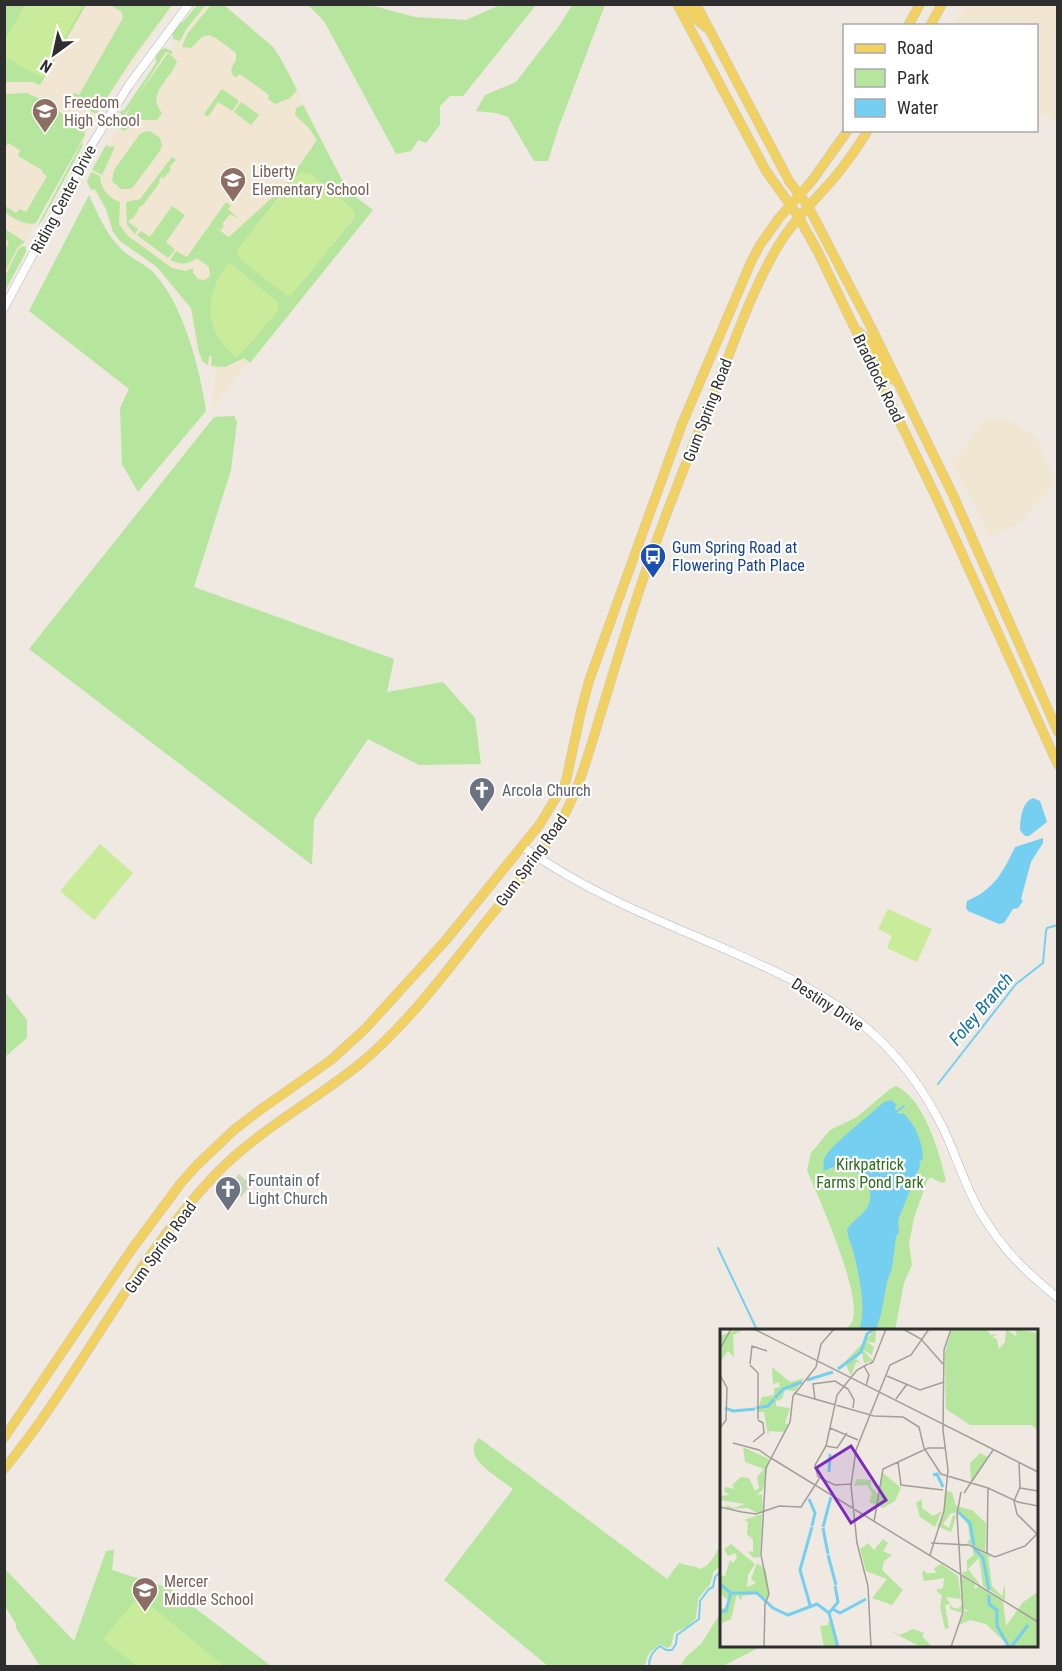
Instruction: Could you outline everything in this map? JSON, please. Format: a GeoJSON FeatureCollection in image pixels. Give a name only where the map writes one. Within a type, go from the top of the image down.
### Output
{"type":"FeatureCollection","features":[{"type":"Feature","properties":{"kind":"main road","name":"Braddock Road"},"geometry":{"type":"LineString","coordinates":[[677,4],[766,171],[798,216],[856,331],[992,617],[1058,765]]}},
{"type":"Feature","properties":{"kind":"main road"},"geometry":{"type":"LineString","coordinates":[[687,4],[697,20],[710,29]]}},
{"type":"Feature","properties":{"kind":"main road","name":"Braddock Road"},"geometry":{"type":"LineString","coordinates":[[696,4],[789,181],[808,206],[897,380],[953,495],[1058,732]]}},
{"type":"Feature","properties":{"kind":"main road"},"geometry":{"type":"LineString","coordinates":[[909,24],[920,4]]}},
{"type":"Feature","properties":{"kind":"main road"},"geometry":{"type":"LineString","coordinates":[[931,24],[942,4]]}},
{"type":"Feature","properties":{"kind":"main road","name":"Gum Spring Road"},"geometry":{"type":"LineString","coordinates":[[4,1438],[168,1198],[197,1165],[260,1110],[331,1060],[365,1029],[442,945],[523,847],[551,808],[566,781],[580,711],[589,681],[682,424],[717,340],[760,245],[820,170],[847,132]]}},
{"type":"Feature","properties":{"kind":"main road","name":"Gum Spring Road"},"geometry":{"type":"LineString","coordinates":[[4,1469],[31,1435],[157,1248],[213,1178],[267,1130],[342,1078],[389,1037],[435,987],[537,857],[567,810],[582,774],[637,595],[735,338],[762,275],[798,216],[848,160],[867,132]]}},
{"type":"Feature","properties":{"kind":"main road"},"geometry":{"type":"LineString","coordinates":[[856,331],[868,339],[890,379],[897,380]]}},
{"type":"Feature","properties":{"kind":"main road"},"geometry":{"type":"LineString","coordinates":[[911,444],[920,449],[939,488],[953,495]]}},
{"type":"Feature","properties":{"kind":"main road"},"geometry":{"type":"LineString","coordinates":[[4,1429],[22,1413]]}},
{"type":"Feature","properties":{"kind":"street","name":"Riding Center Drive"},"geometry":{"type":"LineString","coordinates":[[4,308],[90,146],[129,85],[189,4]]}},
{"type":"Feature","properties":{"kind":"street","name":"Destiny Drive"},"geometry":{"type":"LineString","coordinates":[[523,847],[579,884],[799,983],[844,1010],[870,1030],[896,1057],[922,1091],[943,1129],[970,1195],[1007,1253],[1024,1271],[1058,1298]]}},
{"type":"Feature","properties":{"kind":"shaded area","name":"Freedom High School"},"geometry":{"type":"Polygon","coordinates":[[[8,4],[173,5],[98,113],[34,224],[5,282],[4,9],[8,4]]]}},
{"type":"Feature","properties":{"kind":"shaded area","name":"Liberty Elementary School"},"geometry":{"type":"Polygon","coordinates":[[[206,5],[224,5],[269,42],[289,73],[339,175],[352,193],[373,210],[211,409],[216,370],[202,363],[197,354],[190,309],[157,268],[120,242],[112,232],[106,209],[86,182],[125,115],[161,60],[206,5]]]}},
{"type":"Feature","properties":{"kind":"shaded area"},"geometry":{"type":"Polygon","coordinates":[[[966,5],[1057,5],[1057,123],[1038,111],[1038,24],[954,24],[966,5]]]}},
{"type":"Feature","properties":{"kind":"shaded area"},"geometry":{"type":"Polygon","coordinates":[[[986,419],[1009,420],[1036,436],[1056,483],[1020,523],[989,538],[972,499],[951,462],[965,449],[979,425],[986,419]]]}},
{"type":"Feature","properties":{"kind":"green space"},"geometry":{"type":"Polygon","coordinates":[[[10,4],[86,5],[40,85],[33,82],[5,82],[4,5],[9,6],[10,4]]]}},
{"type":"Feature","properties":{"kind":"green space"},"geometry":{"type":"Polygon","coordinates":[[[78,4],[82,7],[42,78],[5,57],[5,40],[25,5],[78,4]]]}},
{"type":"Feature","properties":{"kind":"green space"},"geometry":{"type":"Polygon","coordinates":[[[110,5],[172,5],[132,59],[97,113],[94,113],[75,103],[72,95],[74,93],[79,95],[123,18],[122,12],[110,5]]]}},
{"type":"Feature","properties":{"kind":"green space"},"geometry":{"type":"Polygon","coordinates":[[[197,5],[206,5],[187,28],[180,41],[173,39],[172,31],[197,5]]]}},
{"type":"Feature","properties":{"kind":"green space"},"geometry":{"type":"Polygon","coordinates":[[[211,5],[224,5],[273,47],[297,90],[290,98],[275,104],[268,99],[269,95],[240,74],[233,76],[231,69],[236,60],[236,53],[216,38],[209,35],[202,37],[191,48],[182,47],[187,34],[211,5]]]}},
{"type":"Feature","properties":{"kind":"green space"},"geometry":{"type":"Polygon","coordinates":[[[308,5],[370,5],[415,17],[466,20],[500,5],[536,5],[463,96],[450,96],[440,106],[440,125],[426,143],[418,140],[411,151],[396,154],[324,21],[308,5]]]}},
{"type":"Feature","properties":{"kind":"green space"},"geometry":{"type":"Polygon","coordinates":[[[572,5],[605,5],[548,161],[534,161],[508,117],[476,111],[485,95],[516,82],[559,26],[572,5]]]}},
{"type":"Feature","properties":{"kind":"green space"},"geometry":{"type":"Polygon","coordinates":[[[165,48],[172,51],[172,54],[166,52],[135,100],[168,53],[177,61],[161,86],[156,99],[162,113],[157,120],[141,120],[124,131],[119,127],[131,107],[123,116],[119,112],[124,110],[156,63],[160,50],[165,48]]]}},
{"type":"Feature","properties":{"kind":"green space"},"geometry":{"type":"Polygon","coordinates":[[[222,89],[239,101],[232,111],[218,102],[208,117],[204,114],[222,89]]]}},
{"type":"Feature","properties":{"kind":"green space"},"geometry":{"type":"Polygon","coordinates":[[[27,93],[53,105],[86,129],[85,135],[36,223],[32,224],[19,221],[4,212],[5,206],[16,213],[20,209],[26,212],[47,176],[42,170],[18,156],[20,150],[8,143],[5,148],[5,94],[27,93]]]}},
{"type":"Feature","properties":{"kind":"green space"},"geometry":{"type":"Polygon","coordinates":[[[241,102],[259,115],[251,125],[234,112],[241,102]]]}},
{"type":"Feature","properties":{"kind":"green space"},"geometry":{"type":"Polygon","coordinates":[[[303,105],[341,178],[357,198],[373,210],[250,363],[244,358],[225,367],[211,366],[212,356],[209,356],[208,365],[203,362],[199,352],[191,308],[157,267],[120,241],[113,232],[106,209],[95,189],[91,190],[87,181],[91,172],[100,176],[106,192],[120,202],[119,224],[128,236],[172,268],[186,271],[193,268],[193,273],[198,279],[205,280],[210,276],[209,267],[197,258],[184,264],[170,260],[176,251],[187,257],[226,202],[231,206],[228,209],[239,219],[230,214],[222,224],[224,226],[221,230],[216,228],[229,237],[286,185],[287,187],[237,251],[286,295],[291,295],[354,218],[352,209],[310,174],[300,173],[291,184],[287,183],[317,140],[308,127],[295,115],[296,108],[303,105]]]}},
{"type":"Feature","properties":{"kind":"green space"},"geometry":{"type":"Polygon","coordinates":[[[150,131],[160,138],[162,146],[160,151],[133,187],[121,189],[112,181],[114,170],[139,135],[150,131]]]}},
{"type":"Feature","properties":{"kind":"green space"},"geometry":{"type":"Polygon","coordinates":[[[82,142],[83,145],[37,227],[82,142]]]}},
{"type":"Feature","properties":{"kind":"green space"},"geometry":{"type":"Polygon","coordinates":[[[106,145],[114,146],[114,149],[102,175],[92,170],[106,145]]]}},
{"type":"Feature","properties":{"kind":"green space"},"geometry":{"type":"Polygon","coordinates":[[[172,157],[176,160],[169,167],[171,169],[164,178],[161,177],[160,182],[128,222],[138,229],[135,234],[127,225],[126,202],[140,199],[172,157]]]}},
{"type":"Feature","properties":{"kind":"green space"},"geometry":{"type":"Polygon","coordinates":[[[303,172],[310,174],[352,209],[355,216],[295,291],[291,295],[286,295],[240,259],[237,251],[298,174],[303,172]]]}},
{"type":"Feature","properties":{"kind":"green space"},"geometry":{"type":"Polygon","coordinates":[[[89,195],[116,244],[152,271],[173,300],[194,356],[206,411],[138,492],[122,464],[120,408],[129,389],[29,311],[89,195]]]}},
{"type":"Feature","properties":{"kind":"green space"},"geometry":{"type":"Polygon","coordinates":[[[172,206],[185,215],[166,242],[175,250],[168,258],[137,235],[141,231],[150,237],[172,206]]]}},
{"type":"Feature","properties":{"kind":"green space"},"geometry":{"type":"Polygon","coordinates":[[[5,229],[25,242],[18,247],[5,272],[5,250],[9,242],[5,239],[5,229]]]}},
{"type":"Feature","properties":{"kind":"green space"},"geometry":{"type":"Polygon","coordinates":[[[24,246],[26,252],[5,291],[5,276],[19,248],[24,246]]]}},
{"type":"Feature","properties":{"kind":"green space"},"geometry":{"type":"Polygon","coordinates":[[[229,262],[278,302],[278,310],[251,343],[236,357],[217,335],[210,311],[215,287],[229,262]]]}},
{"type":"Feature","properties":{"kind":"green space"},"geometry":{"type":"Polygon","coordinates":[[[234,416],[237,422],[231,470],[194,587],[394,659],[387,692],[443,682],[475,718],[481,764],[419,765],[368,739],[314,819],[312,865],[29,649],[214,417],[234,416]]]}},
{"type":"Feature","properties":{"kind":"green space"},"geometry":{"type":"Polygon","coordinates":[[[100,844],[133,873],[94,920],[60,891],[100,844]]]}},
{"type":"Feature","properties":{"kind":"green space"},"geometry":{"type":"Polygon","coordinates":[[[888,909],[932,929],[917,962],[887,948],[892,936],[878,929],[888,909]]]}},
{"type":"Feature","properties":{"kind":"green space"},"geometry":{"type":"Polygon","coordinates":[[[5,992],[27,1020],[27,1038],[5,1057],[5,992]]]}},
{"type":"Feature","properties":{"kind":"green space","name":"Kirkpatrick Farms Pond Park"},"geometry":{"type":"Polygon","coordinates":[[[896,1086],[906,1092],[923,1114],[940,1156],[946,1181],[942,1183],[930,1177],[914,1218],[909,1244],[912,1265],[904,1283],[895,1329],[845,1329],[851,1324],[854,1312],[847,1272],[807,1170],[811,1153],[830,1130],[857,1117],[896,1086]]]}},
{"type":"Feature","properties":{"kind":"green space"},"geometry":{"type":"Polygon","coordinates":[[[239,1174],[251,1185],[241,1197],[228,1186],[239,1174]]]}},
{"type":"Feature","properties":{"kind":"green space"},"geometry":{"type":"Polygon","coordinates":[[[479,1438],[667,1579],[679,1563],[700,1569],[704,1567],[711,1562],[720,1547],[720,1567],[714,1571],[710,1584],[698,1599],[696,1618],[688,1626],[674,1633],[671,1646],[667,1648],[660,1644],[650,1654],[645,1666],[548,1666],[444,1580],[513,1489],[484,1467],[474,1453],[474,1445],[479,1438]]]}},
{"type":"Feature","properties":{"kind":"green space","name":"Mercer Middle School"},"geometry":{"type":"Polygon","coordinates":[[[114,1550],[112,1570],[169,1588],[271,1666],[40,1666],[5,1606],[4,1568],[74,1641],[106,1551],[114,1550]]]}},
{"type":"Feature","properties":{"kind":"green space"},"geometry":{"type":"Polygon","coordinates":[[[139,1596],[224,1666],[137,1666],[103,1639],[139,1596]]]}},
{"type":"Feature","properties":{"kind":"green space"},"geometry":{"type":"Polygon","coordinates":[[[720,1614],[720,1647],[760,1647],[723,1666],[680,1666],[687,1656],[701,1644],[720,1614]]]}},
{"type":"Feature","properties":{"kind":"water"},"geometry":{"type":"Polygon","coordinates":[[[1033,798],[1040,801],[1047,822],[1029,836],[1025,836],[1020,830],[1021,816],[1026,803],[1033,798]]]}},
{"type":"Feature","properties":{"kind":"water"},"geometry":{"type":"Polygon","coordinates":[[[1043,838],[1043,843],[1031,862],[1021,899],[1023,901],[1018,908],[1013,909],[1004,923],[999,924],[968,911],[967,901],[984,892],[996,880],[1015,847],[1043,838]]]}},
{"type":"Feature","properties":{"kind":"water"},"geometry":{"type":"Polygon","coordinates":[[[891,1100],[897,1105],[896,1112],[903,1113],[915,1128],[922,1146],[923,1158],[919,1163],[920,1166],[898,1220],[899,1232],[896,1237],[892,1268],[876,1329],[859,1329],[862,1312],[861,1292],[847,1230],[868,1206],[870,1192],[864,1179],[854,1170],[838,1166],[823,1171],[824,1160],[828,1152],[884,1102],[891,1100]]]}},
{"type":"Feature","properties":{"kind":"waterway","name":"Foley Branch"},"geometry":{"type":"LineString","coordinates":[[938,1084],[1016,984],[1043,963],[1047,928],[1058,925]]}},
{"type":"Feature","properties":{"kind":"waterway"},"geometry":{"type":"LineString","coordinates":[[896,1112],[904,1106]]}},
{"type":"Feature","properties":{"kind":"waterway"},"geometry":{"type":"LineString","coordinates":[[718,1248],[757,1329]]}},
{"type":"Feature","properties":{"kind":"waterway"},"geometry":{"type":"LineString","coordinates":[[649,1666],[650,1657],[655,1650],[660,1646],[666,1650],[672,1650],[676,1644],[677,1635],[699,1619],[700,1601],[713,1587],[715,1577],[720,1572]]}},
{"type":"Feature","properties":{"kind":"place","name":"Freedom High School"},"geometry":{"type":"Point","coordinates":[45,134]}},
{"type":"Feature","properties":{"kind":"place","name":"Liberty Elementary School"},"geometry":{"type":"Point","coordinates":[233,203]}},
{"type":"Feature","properties":{"kind":"place","name":"Gum Spring Road at Flowering Path Place"},"geometry":{"type":"Point","coordinates":[653,579]}},
{"type":"Feature","properties":{"kind":"place","name":"Arcola Church"},"geometry":{"type":"Point","coordinates":[482,813]}},
{"type":"Feature","properties":{"kind":"place","name":"Fountain of Light Church"},"geometry":{"type":"Point","coordinates":[228,1212]}},
{"type":"Feature","properties":{"kind":"place","name":"Mercer Middle School"},"geometry":{"type":"Point","coordinates":[145,1613]}}]}
